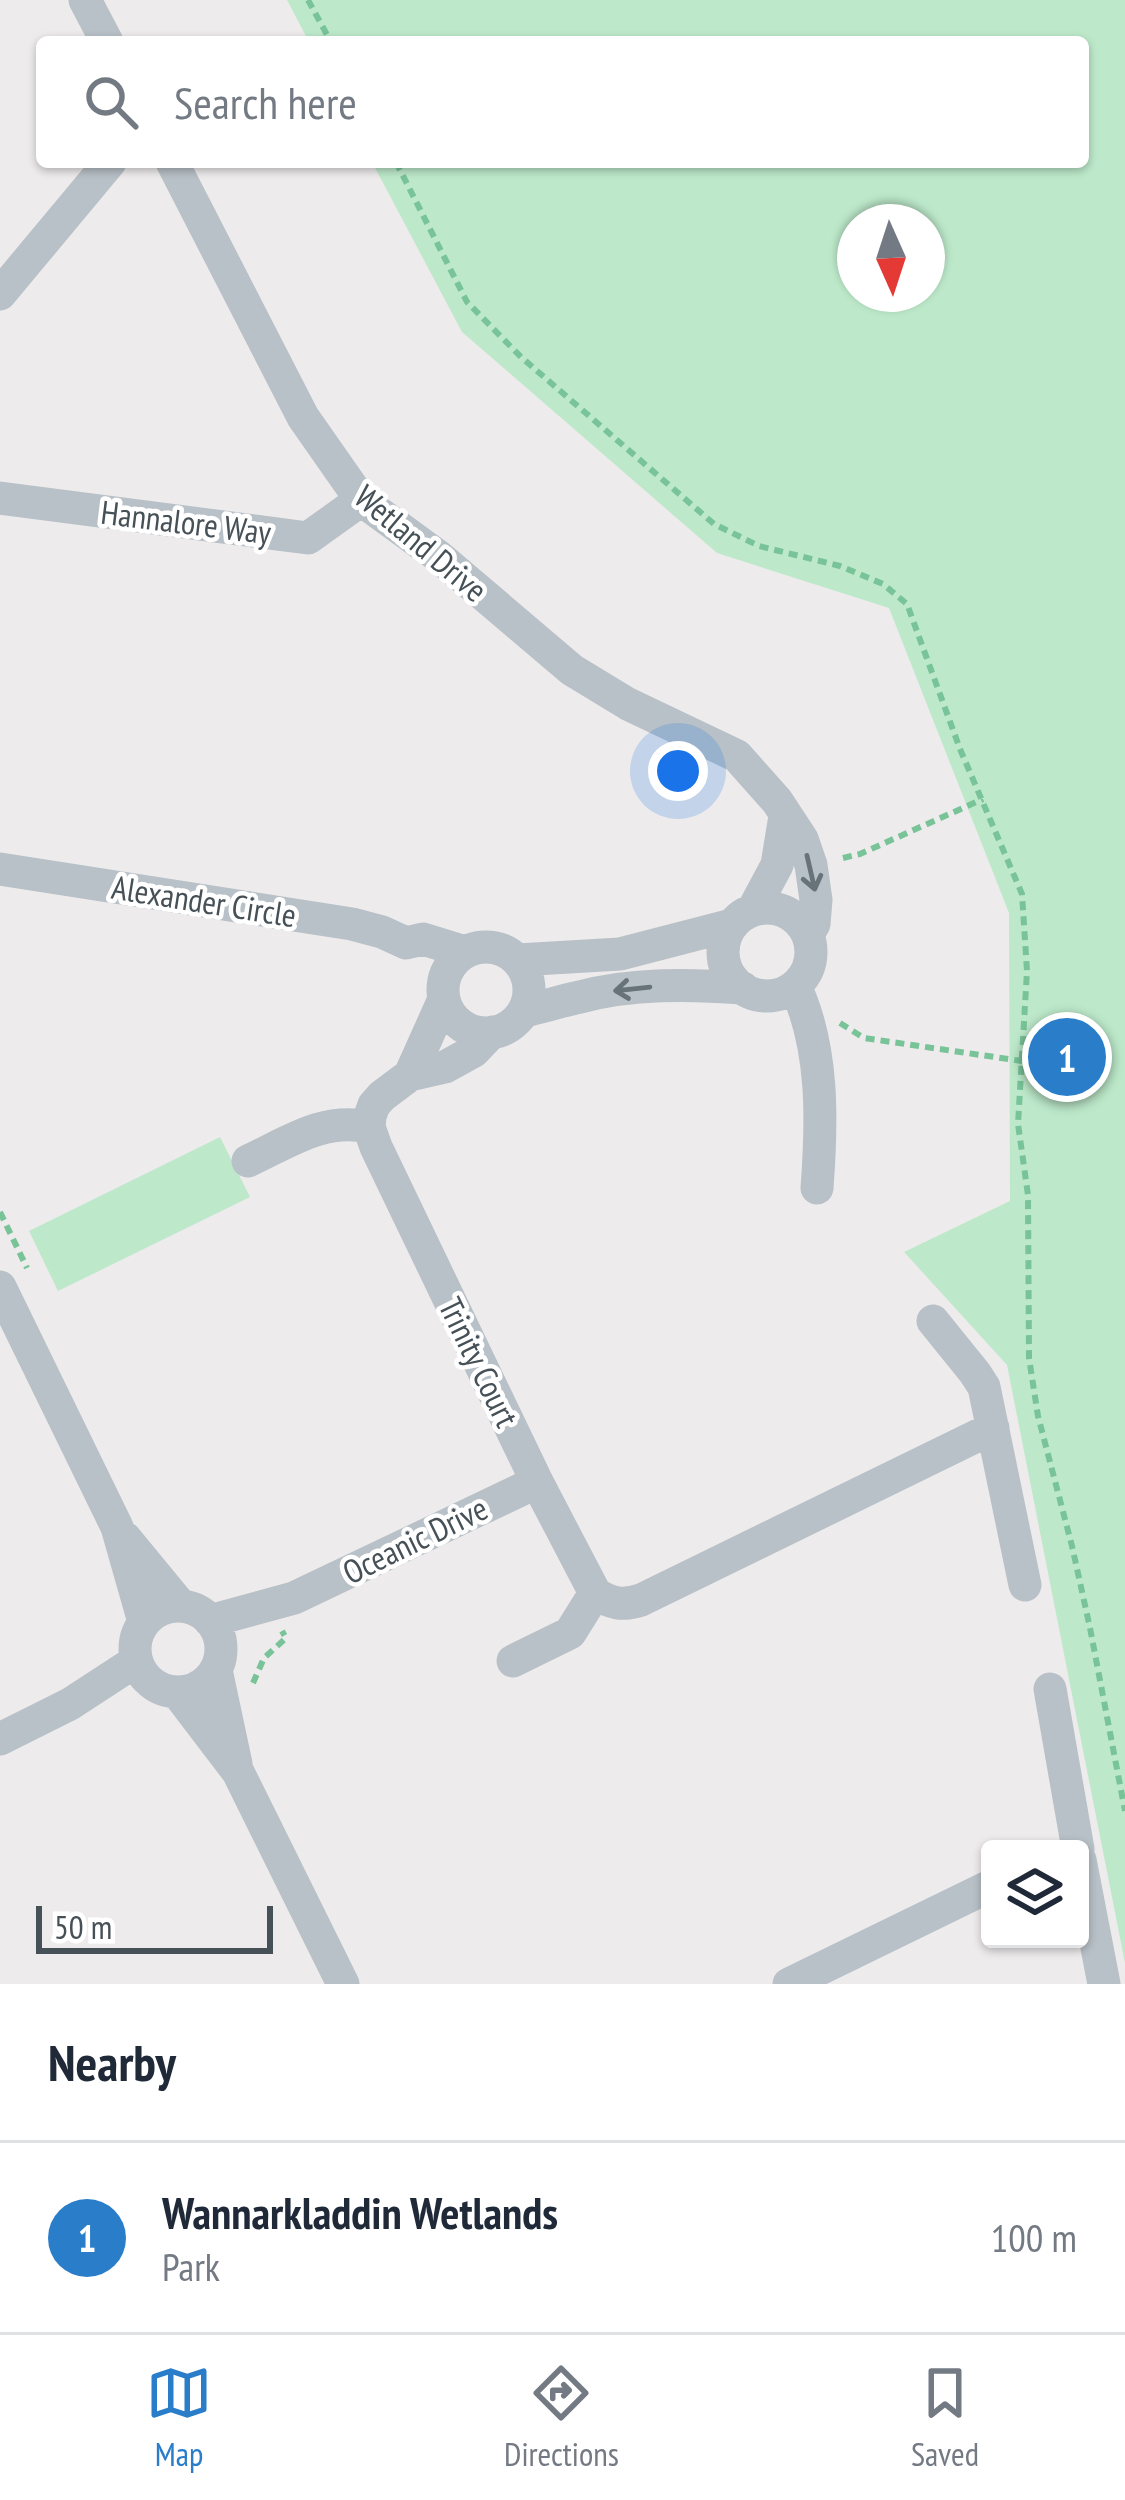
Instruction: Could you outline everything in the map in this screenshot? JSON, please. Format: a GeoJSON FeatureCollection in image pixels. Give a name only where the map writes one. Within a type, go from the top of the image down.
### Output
{"type":"FeatureCollection","features":[{"type":"Feature","properties":{"kind":"street"},"geometry":{"type":"LineString","coordinates":[[85,0],[104,36]]}},
{"type":"Feature","properties":{"kind":"street"},"geometry":{"type":"LineString","coordinates":[[0,294],[105,168]]}},
{"type":"Feature","properties":{"kind":"street","name":"Wetland Drive"},"geometry":{"type":"LineString","coordinates":[[175,168],[303,417],[361,500],[438,556],[572,670],[628,704],[737,756],[777,801],[802,839],[815,884],[816,914],[808,934]]}},
{"type":"Feature","properties":{"kind":"street","name":"Hannalore Way"},"geometry":{"type":"LineString","coordinates":[[0,498],[308,538],[361,500]]}},
{"type":"Feature","properties":{"kind":"street"},"geometry":{"type":"LineString","coordinates":[[743,988],[725,966],[726,937],[777,865],[785,816]]}},
{"type":"Feature","properties":{"kind":"street","name":"Alexander Circle"},"geometry":{"type":"LineString","coordinates":[[0,869],[352,924],[406,943],[423,939],[465,952]]}},
{"type":"Feature","properties":{"kind":"street"},"geometry":{"type":"LineString","coordinates":[[406,943],[412,960],[443,995],[456,1022],[479,1032],[510,1025],[524,1011],[580,996],[703,985],[743,988],[769,996],[783,993],[805,976],[812,948],[801,923],[779,909],[620,954],[518,960]]}},
{"type":"Feature","properties":{"kind":"street"},"geometry":{"type":"LineString","coordinates":[[410,1075],[443,995],[448,968],[465,952],[493,947],[518,960],[528,980],[524,1011]]}},
{"type":"Feature","properties":{"kind":"street"},"geometry":{"type":"LineString","coordinates":[[795,986],[809,1016],[818,1079],[817,1189]]}},
{"type":"Feature","properties":{"kind":"street"},"geometry":{"type":"LineString","coordinates":[[248,1161],[324,1125],[369,1127],[374,1105],[410,1075],[445,1067],[474,1051],[492,1032]]}},
{"type":"Feature","properties":{"kind":"street","name":"Trinity Court"},"geometry":{"type":"LineString","coordinates":[[369,1127],[536,1482],[596,1593]]}},
{"type":"Feature","properties":{"kind":"street"},"geometry":{"type":"LineString","coordinates":[[14,1278],[116,1527],[144,1622]]}},
{"type":"Feature","properties":{"kind":"street"},"geometry":{"type":"LineString","coordinates":[[933,1322],[979,1379],[1025,1585]]}},
{"type":"Feature","properties":{"kind":"street"},"geometry":{"type":"LineString","coordinates":[[513,1661],[570,1633],[596,1593],[622,1604],[641,1600],[993,1428]]}},
{"type":"Feature","properties":{"kind":"street","name":"Oceanic Drive"},"geometry":{"type":"LineString","coordinates":[[218,1664],[286,1611],[536,1482]]}},
{"type":"Feature","properties":{"kind":"street"},"geometry":{"type":"LineString","coordinates":[[116,1527],[218,1631],[218,1664],[238,1772]]}},
{"type":"Feature","properties":{"kind":"street"},"geometry":{"type":"LineString","coordinates":[[196,1613],[167,1607],[144,1622],[137,1634],[156,1680],[238,1772],[343,1984]]}},
{"type":"Feature","properties":{"kind":"street","name":"Oceanic Drive"},"geometry":{"type":"LineString","coordinates":[[196,1613],[286,1611]]}},
{"type":"Feature","properties":{"kind":"street"},"geometry":{"type":"LineString","coordinates":[[0,1738],[70,1704],[156,1680],[200,1686],[218,1664]]}},
{"type":"Feature","properties":{"kind":"street"},"geometry":{"type":"LineString","coordinates":[[1050,1689],[1073,1840]]}},
{"type":"Feature","properties":{"kind":"street"},"geometry":{"type":"LineString","coordinates":[[789,1984],[981,1890]]}},
{"type":"Feature","properties":{"kind":"street"},"geometry":{"type":"LineString","coordinates":[[1089,1915],[1104,1984]]}},
{"type":"Feature","properties":{"kind":"path"},"geometry":{"type":"LineString","coordinates":[[308,0],[328,36]]}},
{"type":"Feature","properties":{"kind":"path"},"geometry":{"type":"LineString","coordinates":[[399,168],[467,302],[520,357],[714,524],[759,546],[840,566],[884,584],[907,604],[960,749],[1022,894],[1027,971],[1018,1124],[1028,1195],[1031,1373],[1090,1628],[1125,1811]]}},
{"type":"Feature","properties":{"kind":"path"},"geometry":{"type":"LineString","coordinates":[[837,859],[860,854],[983,799]]}},
{"type":"Feature","properties":{"kind":"path"},"geometry":{"type":"LineString","coordinates":[[826,1007],[841,1025],[864,1038],[1022,1061]]}},
{"type":"Feature","properties":{"kind":"path"},"geometry":{"type":"LineString","coordinates":[[0,1212],[14,1278]]}},
{"type":"Feature","properties":{"kind":"path"},"geometry":{"type":"LineString","coordinates":[[252,1689],[264,1658],[286,1638],[286,1611]]}},
{"type":"Feature","properties":{"kind":"green space"},"geometry":{"type":"Polygon","coordinates":[[[287,0],[1125,0],[1125,1963],[1007,1365],[904,1252],[1010,1201],[1009,913],[889,608],[717,553],[462,332],[375,168],[1089,168],[1089,36],[306,36],[287,0]]]}},
{"type":"Feature","properties":{"kind":"green space"},"geometry":{"type":"Polygon","coordinates":[[[220,1137],[250,1197],[58,1291],[29,1231],[220,1137]]]}},
{"type":"Feature","properties":{"kind":"place","name":"Wannarkladdin Wetlands"},"geometry":{"type":"Point","coordinates":[1067,1057]}}]}
